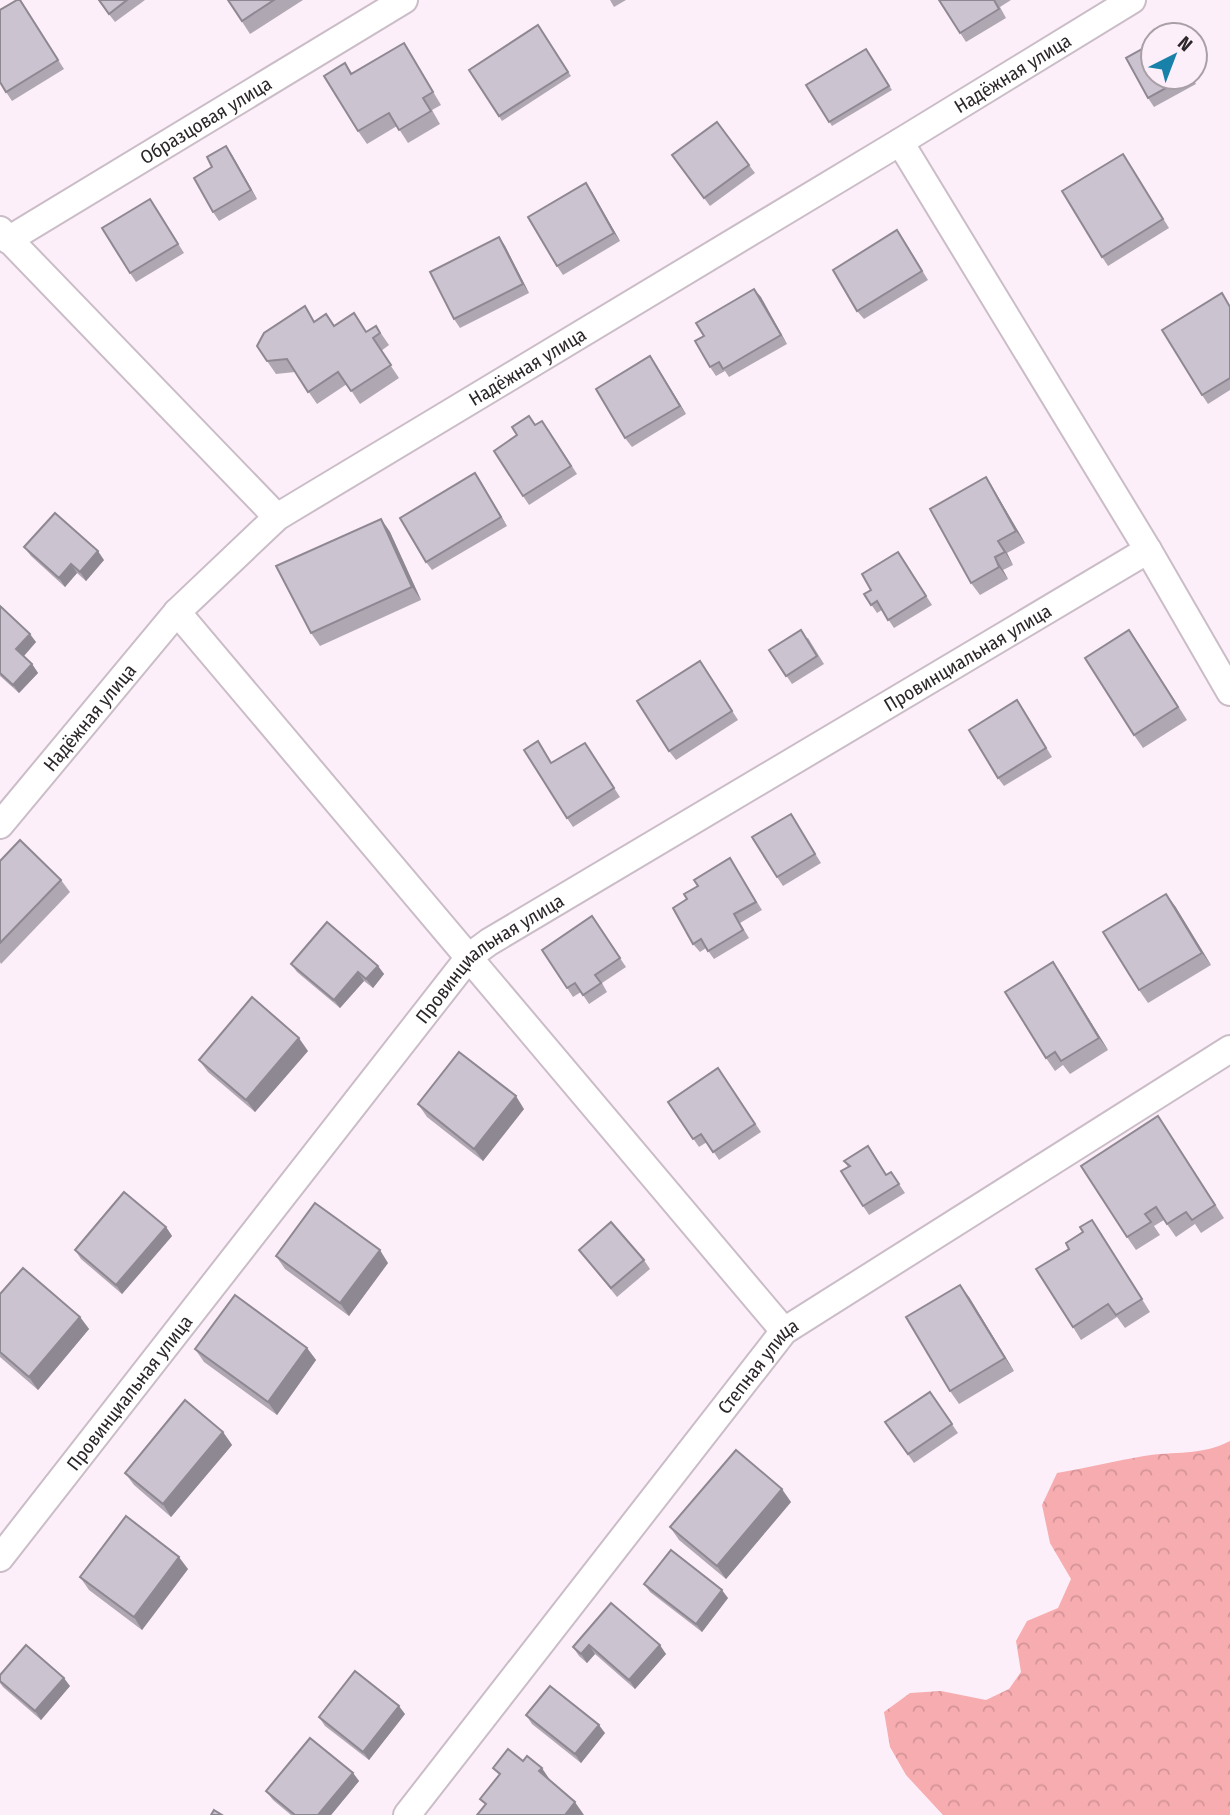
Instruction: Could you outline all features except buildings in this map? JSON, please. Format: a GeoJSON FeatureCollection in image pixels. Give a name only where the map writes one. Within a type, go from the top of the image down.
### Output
{"type":"FeatureCollection","features":[{"type":"Feature","properties":{"kind":"street","name":"Образцовая улица"},"geometry":{"type":"LineString","coordinates":[[4,235],[404,0]]}},
{"type":"Feature","properties":{"kind":"street","name":"Надёжная улица"},"geometry":{"type":"LineString","coordinates":[[0,825],[177,612],[277,517],[1132,0]]}},
{"type":"Feature","properties":{"kind":"street"},"geometry":{"type":"LineString","coordinates":[[900,142],[1148,550],[1230,692]]}},
{"type":"Feature","properties":{"kind":"street"},"geometry":{"type":"LineString","coordinates":[[4,235],[277,517]]}},
{"type":"Feature","properties":{"kind":"street","name":"Провинциальная улица"},"geometry":{"type":"LineString","coordinates":[[0,1558],[470,956],[1148,550]]}},
{"type":"Feature","properties":{"kind":"street"},"geometry":{"type":"LineString","coordinates":[[177,612],[784,1331]]}},
{"type":"Feature","properties":{"kind":"street","name":"Степная улица"},"geometry":{"type":"LineString","coordinates":[[407,1815],[784,1331],[1230,1049]]}},
{"type":"Feature","properties":{"kind":"green space"},"geometry":{"type":"Polygon","coordinates":[[[1230,1441],[1230,1815],[943,1815],[906,1775],[890,1747],[884,1712],[910,1693],[941,1691],[986,1700],[1009,1689],[1021,1672],[1016,1641],[1027,1621],[1058,1608],[1071,1579],[1050,1543],[1042,1505],[1057,1473],[1144,1456],[1209,1449],[1230,1441]]]}}]}
